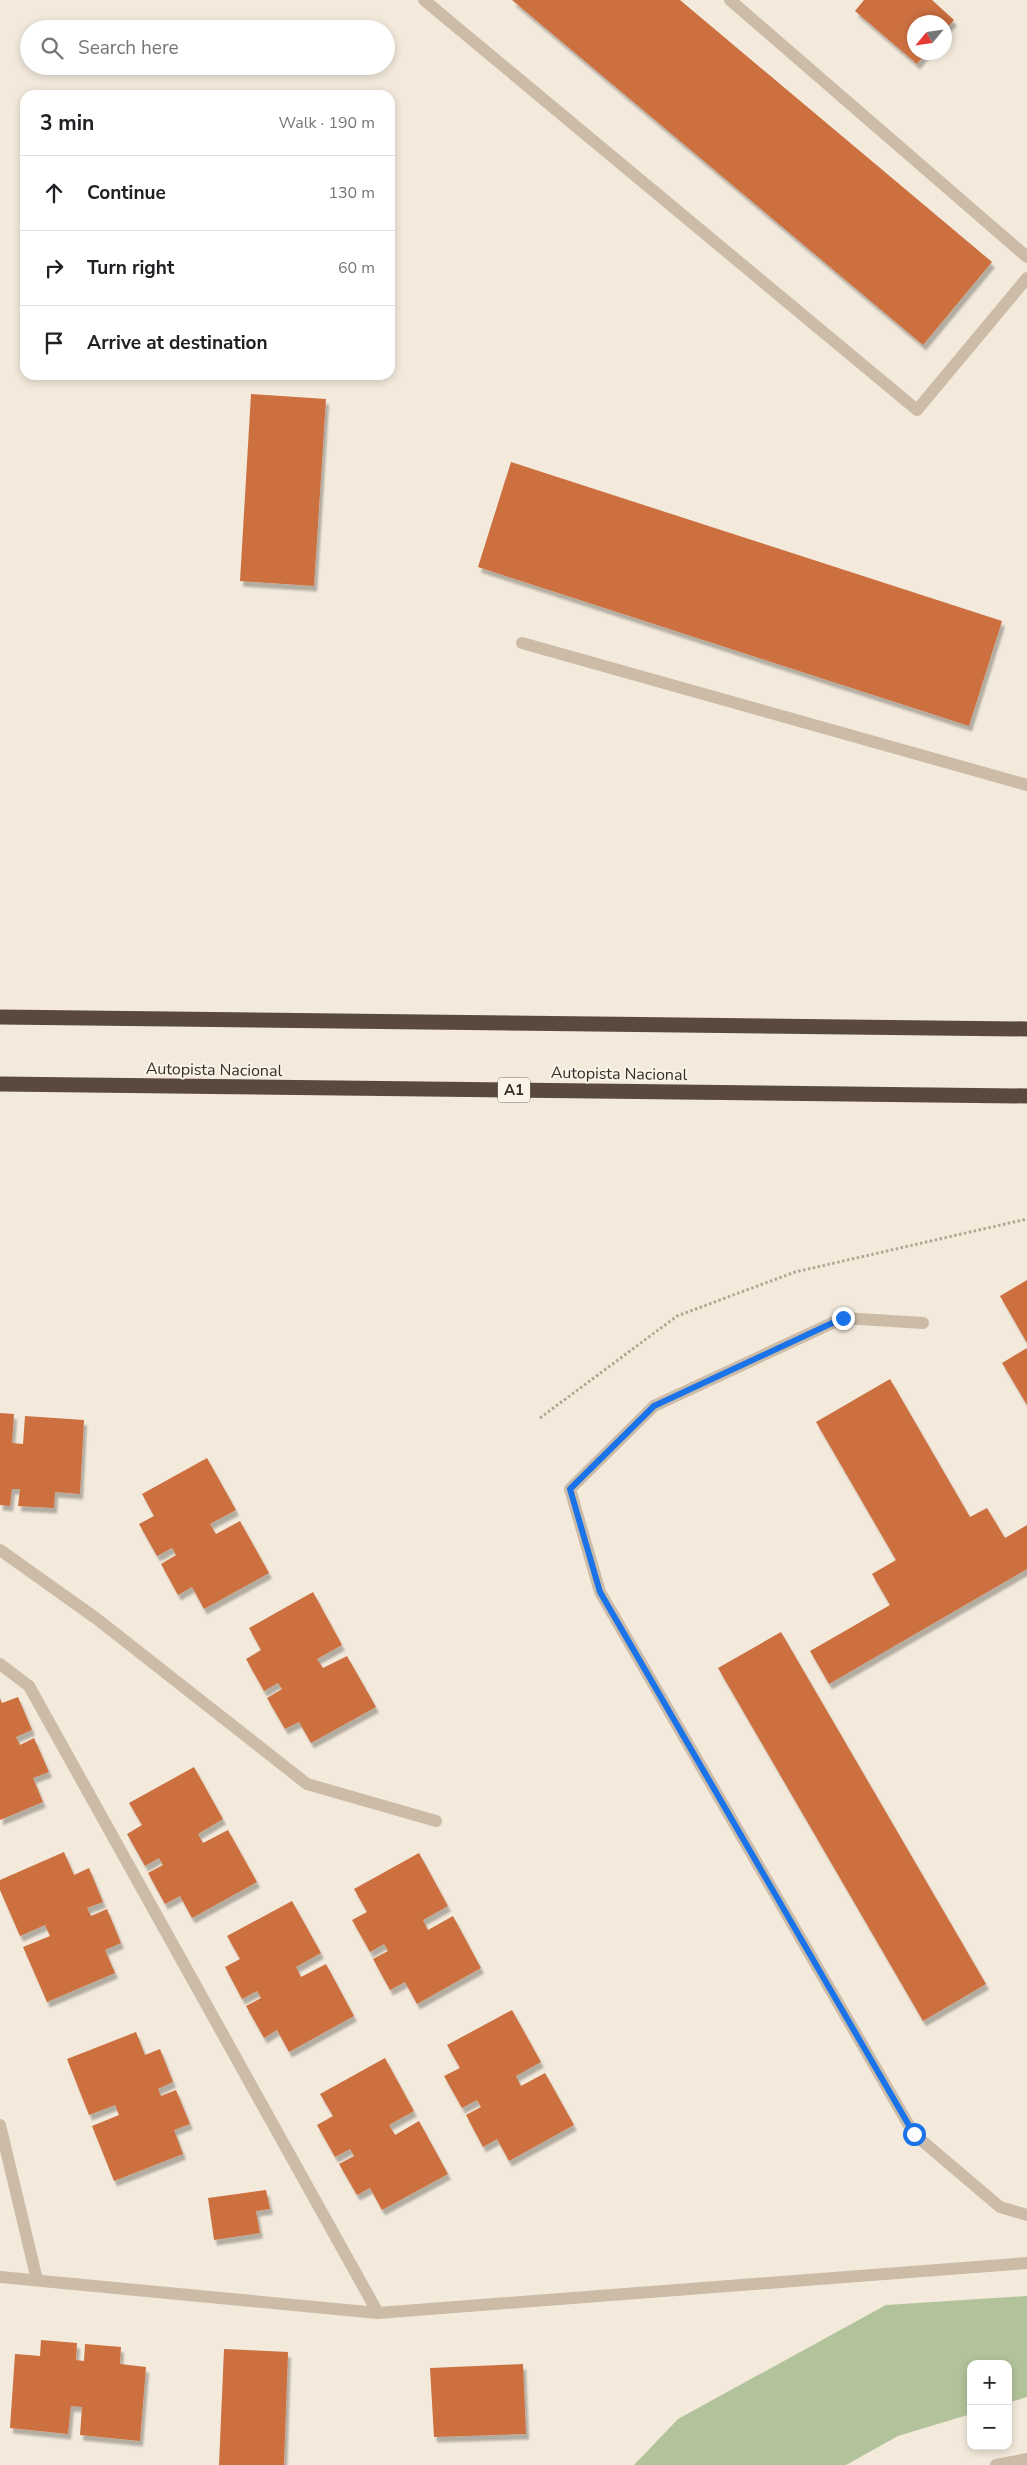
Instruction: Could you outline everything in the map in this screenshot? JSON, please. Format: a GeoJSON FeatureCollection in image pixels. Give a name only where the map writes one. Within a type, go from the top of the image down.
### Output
{"type":"FeatureCollection","features":[{"type":"Feature","properties":{"kind":"highway"},"geometry":{"type":"LineString","coordinates":[[0,1017],[1027,1029]]}},
{"type":"Feature","properties":{"kind":"highway","name":"Autopista Nacional"},"geometry":{"type":"LineString","coordinates":[[0,1084],[1027,1096]]}},
{"type":"Feature","properties":{"kind":"street"},"geometry":{"type":"LineString","coordinates":[[424,0],[917,410],[1027,278]]}},
{"type":"Feature","properties":{"kind":"street"},"geometry":{"type":"LineString","coordinates":[[730,0],[1027,257]]}},
{"type":"Feature","properties":{"kind":"street"},"geometry":{"type":"LineString","coordinates":[[522,643],[1027,785]]}},
{"type":"Feature","properties":{"kind":"street"},"geometry":{"type":"LineString","coordinates":[[923,1323],[843,1318],[654,1406],[570,1489],[600,1592],[914,2134],[1000,2207],[1027,2215]]}},
{"type":"Feature","properties":{"kind":"street"},"geometry":{"type":"LineString","coordinates":[[0,1550],[97,1619],[307,1784],[436,1821]]}},
{"type":"Feature","properties":{"kind":"street"},"geometry":{"type":"LineString","coordinates":[[0,1664],[29,1686],[378,2313]]}},
{"type":"Feature","properties":{"kind":"street"},"geometry":{"type":"LineString","coordinates":[[0,2125],[37,2280]]}},
{"type":"Feature","properties":{"kind":"street"},"geometry":{"type":"LineString","coordinates":[[0,2278],[378,2313],[1027,2263]]}},
{"type":"Feature","properties":{"kind":"street"},"geometry":{"type":"LineString","coordinates":[[996,2465],[1027,2459]]}},
{"type":"Feature","properties":{"kind":"path"},"geometry":{"type":"LineString","coordinates":[[540,1418],[677,1316],[795,1272],[1027,1219]]}},
{"type":"Feature","properties":{"kind":"green space"},"geometry":{"type":"Polygon","coordinates":[[[1027,2296],[1027,2397],[1012,2402],[1012,2360],[967,2360],[967,2415],[898,2436],[846,2465],[634,2465],[678,2419],[886,2305],[1027,2296]]]}},
{"type":"Feature","properties":{"kind":"building"},"geometry":{"type":"Polygon","coordinates":[[[512,0],[680,0],[992,262],[923,345],[512,0]]]}},
{"type":"Feature","properties":{"kind":"building"},"geometry":{"type":"Polygon","coordinates":[[[864,0],[932,0],[948,15],[907,15],[907,55],[855,11],[864,0]]]}},
{"type":"Feature","properties":{"kind":"building"},"geometry":{"type":"Polygon","coordinates":[[[912,60],[920,60],[917,64],[912,60]]]}},
{"type":"Feature","properties":{"kind":"building"},"geometry":{"type":"Polygon","coordinates":[[[251,394],[326,399],[314,586],[240,581],[251,394]]]}},
{"type":"Feature","properties":{"kind":"building"},"geometry":{"type":"Polygon","coordinates":[[[511,462],[1002,621],[969,726],[478,567],[511,462]]]}},
{"type":"Feature","properties":{"kind":"building"},"geometry":{"type":"Polygon","coordinates":[[[1027,1280],[1027,1343],[1000,1296],[1027,1280]]]}},
{"type":"Feature","properties":{"kind":"building"},"geometry":{"type":"Polygon","coordinates":[[[1027,1348],[1027,1405],[1002,1363],[1027,1348]]]}},
{"type":"Feature","properties":{"kind":"building"},"geometry":{"type":"Polygon","coordinates":[[[890,1379],[970,1517],[987,1508],[1005,1538],[1027,1525],[1027,1569],[829,1684],[810,1651],[890,1605],[872,1574],[896,1560],[816,1422],[890,1379]]]}},
{"type":"Feature","properties":{"kind":"building"},"geometry":{"type":"Polygon","coordinates":[[[0,1413],[14,1414],[12,1443],[23,1444],[25,1416],[84,1420],[80,1494],[55,1492],[54,1508],[18,1506],[20,1489],[12,1489],[10,1506],[0,1505],[0,1413]]]}},
{"type":"Feature","properties":{"kind":"building"},"geometry":{"type":"Polygon","coordinates":[[[207,1458],[236,1510],[210,1524],[216,1534],[240,1521],[269,1573],[204,1609],[192,1587],[178,1595],[161,1564],[176,1555],[172,1548],[157,1556],[139,1524],[154,1516],[142,1494],[207,1458]]]}},
{"type":"Feature","properties":{"kind":"building"},"geometry":{"type":"Polygon","coordinates":[[[313,1592],[342,1645],[317,1659],[323,1668],[347,1656],[376,1707],[311,1743],[299,1722],[285,1729],[267,1698],[282,1689],[278,1683],[264,1691],[246,1659],[261,1650],[249,1628],[313,1592]]]}},
{"type":"Feature","properties":{"kind":"building"},"geometry":{"type":"Polygon","coordinates":[[[781,1632],[986,1984],[923,2021],[718,1668],[781,1632]]]}},
{"type":"Feature","properties":{"kind":"building"},"geometry":{"type":"Polygon","coordinates":[[[18,1697],[32,1730],[16,1737],[20,1745],[34,1738],[49,1772],[33,1778],[43,1802],[0,1820],[0,1698],[2,1703],[18,1697]]]}},
{"type":"Feature","properties":{"kind":"building"},"geometry":{"type":"Polygon","coordinates":[[[194,1767],[223,1819],[198,1834],[203,1843],[228,1830],[257,1882],[192,1918],[180,1896],[165,1904],[148,1873],[163,1865],[159,1858],[145,1866],[127,1834],[142,1825],[129,1803],[194,1767]]]}},
{"type":"Feature","properties":{"kind":"building"},"geometry":{"type":"Polygon","coordinates":[[[64,1852],[74,1875],[89,1868],[103,1902],[87,1908],[91,1916],[107,1909],[121,1943],[105,1950],[115,1973],[47,2002],[23,1947],[50,1936],[45,1925],[20,1936],[0,1890],[0,1880],[64,1852]]]}},
{"type":"Feature","properties":{"kind":"building"},"geometry":{"type":"Polygon","coordinates":[[[419,1853],[448,1906],[423,1920],[428,1930],[453,1916],[481,1968],[417,2004],[405,1982],[390,1990],[373,1959],[388,1951],[384,1944],[370,1952],[352,1920],[367,1912],[354,1889],[419,1853]]]}},
{"type":"Feature","properties":{"kind":"building"},"geometry":{"type":"Polygon","coordinates":[[[292,1901],[321,1953],[296,1967],[301,1977],[326,1964],[354,2016],[289,2052],[277,2030],[264,2038],[246,2006],[261,1998],[257,1991],[242,1999],[225,1967],[240,1959],[227,1936],[292,1901]]]}},
{"type":"Feature","properties":{"kind":"building"},"geometry":{"type":"Polygon","coordinates":[[[512,2010],[541,2062],[516,2076],[521,2086],[545,2073],[574,2125],[509,2161],[497,2139],[483,2147],[466,2115],[481,2107],[477,2100],[462,2108],[444,2076],[460,2068],[447,2045],[512,2010]]]}},
{"type":"Feature","properties":{"kind":"building"},"geometry":{"type":"Polygon","coordinates":[[[136,2032],[145,2055],[160,2049],[173,2082],[158,2089],[161,2096],[176,2090],[190,2124],[174,2130],[183,2154],[114,2181],[92,2126],[119,2115],[115,2105],[89,2115],[67,2059],[136,2032]]]}},
{"type":"Feature","properties":{"kind":"building"},"geometry":{"type":"Polygon","coordinates":[[[385,2058],[414,2111],[389,2125],[395,2135],[419,2121],[448,2174],[382,2210],[370,2188],[357,2195],[339,2164],[354,2156],[350,2149],[335,2157],[317,2125],[333,2116],[320,2094],[385,2058]]]}},
{"type":"Feature","properties":{"kind":"building"},"geometry":{"type":"Polygon","coordinates":[[[266,2190],[270,2209],[256,2211],[260,2233],[214,2240],[208,2198],[266,2190]]]}},
{"type":"Feature","properties":{"kind":"building"},"geometry":{"type":"Polygon","coordinates":[[[41,2340],[77,2343],[76,2360],[84,2361],[85,2344],[121,2347],[120,2364],[146,2367],[140,2441],[80,2435],[82,2407],[71,2406],[68,2434],[10,2428],[15,2354],[40,2356],[41,2340]]]}},
{"type":"Feature","properties":{"kind":"building"},"geometry":{"type":"Polygon","coordinates":[[[224,2349],[288,2352],[284,2465],[219,2465],[224,2349]]]}},
{"type":"Feature","properties":{"kind":"building"},"geometry":{"type":"Polygon","coordinates":[[[523,2364],[526,2434],[434,2437],[430,2368],[523,2364]]]}},
{"type":"Feature","properties":{"kind":"route"},"geometry":{"type":"LineString","coordinates":[[843,1318],[654,1406],[570,1489],[600,1592],[914,2134]]}}]}
